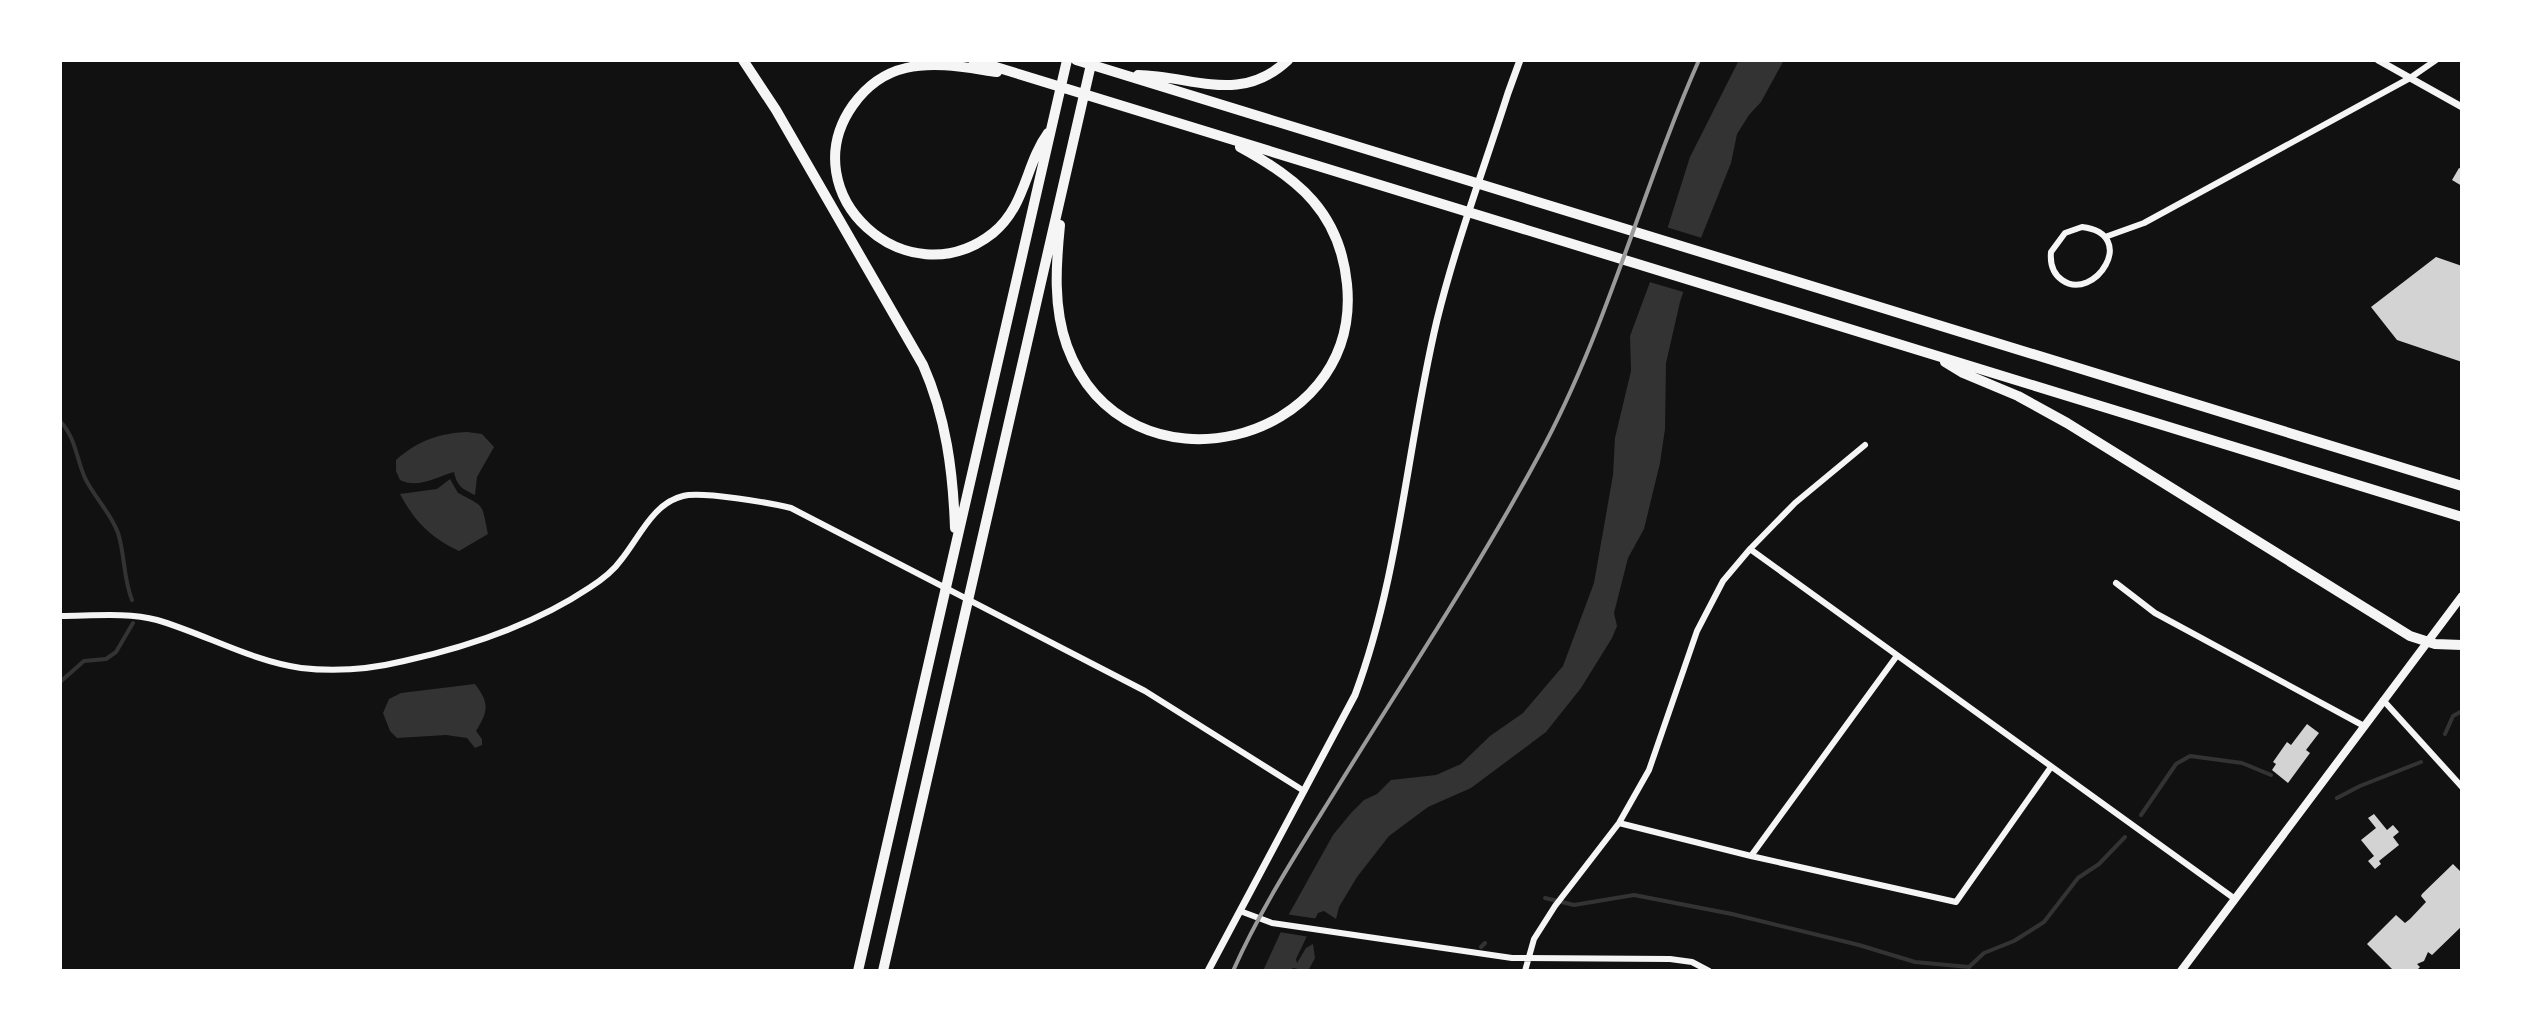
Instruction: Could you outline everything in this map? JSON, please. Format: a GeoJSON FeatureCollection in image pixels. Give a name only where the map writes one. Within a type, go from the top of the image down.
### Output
{"type":"FeatureCollection","features":[{"type":"Feature","properties":{"kind":"highway"},"geometry":{"type":"LineString","coordinates":[[743,60],[792,136],[908,336],[932,384],[948,445],[956,545]]}},
{"type":"Feature","properties":{"kind":"highway"},"geometry":{"type":"LineString","coordinates":[[973,60],[2462,517]]}},
{"type":"Feature","properties":{"kind":"highway"},"geometry":{"type":"LineString","coordinates":[[858,971],[1067,60]]}},
{"type":"Feature","properties":{"kind":"highway"},"geometry":{"type":"LineString","coordinates":[[1076,60],[2462,486]]}},
{"type":"Feature","properties":{"kind":"highway"},"geometry":{"type":"LineString","coordinates":[[883,971],[1092,60]]}},
{"type":"Feature","properties":{"kind":"highway"},"geometry":{"type":"LineString","coordinates":[[1124,74],[1162,75],[1206,86],[1234,85],[1262,78],[1288,60]]}},
{"type":"Feature","properties":{"kind":"highway"},"geometry":{"type":"LineString","coordinates":[[1032,78],[933,65],[885,75],[858,98],[841,126],[835,157],[849,207],[860,222],[890,245],[921,255],[957,251],[988,236],[1012,213],[1027,183],[1037,149],[1052,124]]}},
{"type":"Feature","properties":{"kind":"highway"},"geometry":{"type":"LineString","coordinates":[[1065,178],[1057,301],[1066,343],[1082,375],[1113,409],[1147,429],[1194,440],[1223,439],[1246,433],[1291,408],[1315,387],[1329,368],[1345,326],[1348,302],[1346,276],[1341,251],[1330,226],[1302,187],[1268,163],[1213,134]]}},
{"type":"Feature","properties":{"kind":"highway"},"geometry":{"type":"LineString","coordinates":[[1940,357],[1959,372],[2018,396],[2074,427],[2404,633],[2426,643],[2462,645]]}},
{"type":"Feature","properties":{"kind":"main road"},"geometry":{"type":"LineString","coordinates":[[2181,971],[2462,596]]}},
{"type":"Feature","properties":{"kind":"street"},"geometry":{"type":"LineString","coordinates":[[1208,971],[1355,695],[1372,650],[1385,599],[1437,319],[1520,60]]}},
{"type":"Feature","properties":{"kind":"street"},"geometry":{"type":"LineString","coordinates":[[2378,60],[2462,107]]}},
{"type":"Feature","properties":{"kind":"street"},"geometry":{"type":"LineString","coordinates":[[2105,237],[2139,225],[2410,78],[2436,60]]}},
{"type":"Feature","properties":{"kind":"street"},"geometry":{"type":"LineString","coordinates":[[2082,227],[2105,237],[2110,249],[2109,257],[2093,279],[2067,283],[2056,274],[2051,252],[2065,233],[2082,227]]}},
{"type":"Feature","properties":{"kind":"street"},"geometry":{"type":"LineString","coordinates":[[1525,971],[1534,939],[1561,896],[1619,823],[1649,770],[1697,631],[1723,581],[1795,503],[1865,445]]}},
{"type":"Feature","properties":{"kind":"street"},"geometry":{"type":"LineString","coordinates":[[60,616],[154,619],[299,668],[335,670],[389,664],[467,644],[512,628],[591,587],[620,563],[665,503],[685,495],[770,503],[791,508],[1145,691],[1304,791]]}},
{"type":"Feature","properties":{"kind":"street"},"geometry":{"type":"LineString","coordinates":[[1750,549],[2235,899]]}},
{"type":"Feature","properties":{"kind":"street"},"geometry":{"type":"LineString","coordinates":[[2116,583],[2150,610],[2364,726]]}},
{"type":"Feature","properties":{"kind":"street"},"geometry":{"type":"LineString","coordinates":[[1751,856],[1896,657]]}},
{"type":"Feature","properties":{"kind":"street"},"geometry":{"type":"LineString","coordinates":[[2383,700],[2462,787]]}},
{"type":"Feature","properties":{"kind":"street"},"geometry":{"type":"LineString","coordinates":[[1619,823],[1956,902],[2051,767]]}},
{"type":"Feature","properties":{"kind":"street"},"geometry":{"type":"LineString","coordinates":[[1240,911],[1256,919],[1280,924],[1502,957],[1670,959],[1692,962],[1709,971]]}},
{"type":"Feature","properties":{"kind":"shaded area"},"geometry":{"type":"Polygon","coordinates":[[[1739,60],[1784,60],[1761,102],[1737,134],[1731,163],[1680,302],[1666,363],[1665,429],[1660,463],[1644,529],[1628,558],[1614,613],[1617,626],[1612,638],[1581,688],[1546,732],[1471,788],[1428,807],[1389,836],[1357,877],[1339,907],[1336,919],[1324,911],[1318,913],[1296,959],[1297,963],[1306,948],[1313,944],[1315,958],[1308,971],[1293,968],[1289,971],[1263,971],[1289,914],[1333,835],[1351,813],[1391,780],[1436,775],[1461,764],[1490,736],[1523,713],[1563,666],[1594,583],[1613,475],[1615,438],[1631,371],[1630,336],[1690,157],[1739,60]]]}},
{"type":"Feature","properties":{"kind":"shaded area"},"geometry":{"type":"Polygon","coordinates":[[[467,432],[482,434],[494,447],[477,477],[475,495],[461,486],[454,472],[420,483],[400,480],[396,460],[404,453],[429,439],[467,432]]]}},
{"type":"Feature","properties":{"kind":"shaded area"},"geometry":{"type":"Polygon","coordinates":[[[450,479],[458,493],[481,507],[488,534],[459,551],[424,528],[400,494],[437,489],[450,479]]]}},
{"type":"Feature","properties":{"kind":"shaded area"},"geometry":{"type":"Polygon","coordinates":[[[475,684],[486,708],[476,731],[482,745],[475,748],[467,738],[446,735],[397,738],[390,731],[383,713],[389,699],[401,693],[475,684]]]}},
{"type":"Feature","properties":{"kind":"pier"},"geometry":{"type":"Polygon","coordinates":[[[1663,226],[1705,239],[1687,293],[1646,281],[1663,226]]]}},
{"type":"Feature","properties":{"kind":"pier"},"geometry":{"type":"Polygon","coordinates":[[[1285,914],[1319,919],[1310,937],[1279,932],[1285,914]]]}},
{"type":"Feature","properties":{"kind":"building"},"geometry":{"type":"Polygon","coordinates":[[[2459,168],[2462,169],[2462,186],[2452,180],[2459,168]]]}},
{"type":"Feature","properties":{"kind":"building"},"geometry":{"type":"Polygon","coordinates":[[[2436,257],[2462,266],[2462,362],[2397,340],[2371,307],[2436,257]]]}},
{"type":"Feature","properties":{"kind":"building"},"geometry":{"type":"Polygon","coordinates":[[[2307,724],[2319,733],[2306,750],[2310,753],[2288,783],[2272,770],[2276,764],[2273,762],[2287,742],[2291,745],[2307,724]]]}},
{"type":"Feature","properties":{"kind":"building"},"geometry":{"type":"Polygon","coordinates":[[[2374,814],[2387,830],[2393,825],[2399,832],[2393,837],[2399,845],[2379,861],[2381,864],[2375,869],[2368,861],[2374,856],[2361,840],[2376,828],[2368,818],[2374,814]]]}},
{"type":"Feature","properties":{"kind":"building"},"geometry":{"type":"Polygon","coordinates":[[[2453,864],[2460,871],[2462,869],[2462,926],[2432,955],[2428,952],[2424,961],[2417,964],[2420,967],[2416,971],[2394,971],[2367,944],[2396,915],[2405,923],[2410,919],[2426,902],[2422,894],[2453,864]]]}},
{"type":"Feature","properties":{"kind":"waterway"},"geometry":{"type":"LineString","coordinates":[[60,421],[73,441],[85,478],[118,533],[132,600]]}},
{"type":"Feature","properties":{"kind":"waterway"},"geometry":{"type":"LineString","coordinates":[[60,682],[84,661],[106,659],[116,652],[133,623]]}},
{"type":"Feature","properties":{"kind":"waterway"},"geometry":{"type":"LineString","coordinates":[[2445,734],[2453,716],[2462,711]]}},
{"type":"Feature","properties":{"kind":"waterway"},"geometry":{"type":"LineString","coordinates":[[2141,815],[2176,764],[2190,756],[2242,763],[2271,775]]}},
{"type":"Feature","properties":{"kind":"waterway"},"geometry":{"type":"LineString","coordinates":[[2337,798],[2421,762]]}},
{"type":"Feature","properties":{"kind":"waterway"},"geometry":{"type":"LineString","coordinates":[[1545,898],[1574,905],[1634,895],[1732,914],[1915,962],[1969,967],[1984,953],[2014,941],[2044,922],[2078,878],[2099,864],[2125,837]]}},
{"type":"Feature","properties":{"kind":"waterway"},"geometry":{"type":"LineString","coordinates":[[1481,947],[1485,943]]}},
{"type":"Feature","properties":{"kind":"railway"},"geometry":{"type":"LineString","coordinates":[[1233,971],[1280,880],[1464,584],[1538,457],[1604,311],[1699,60]]}}]}
